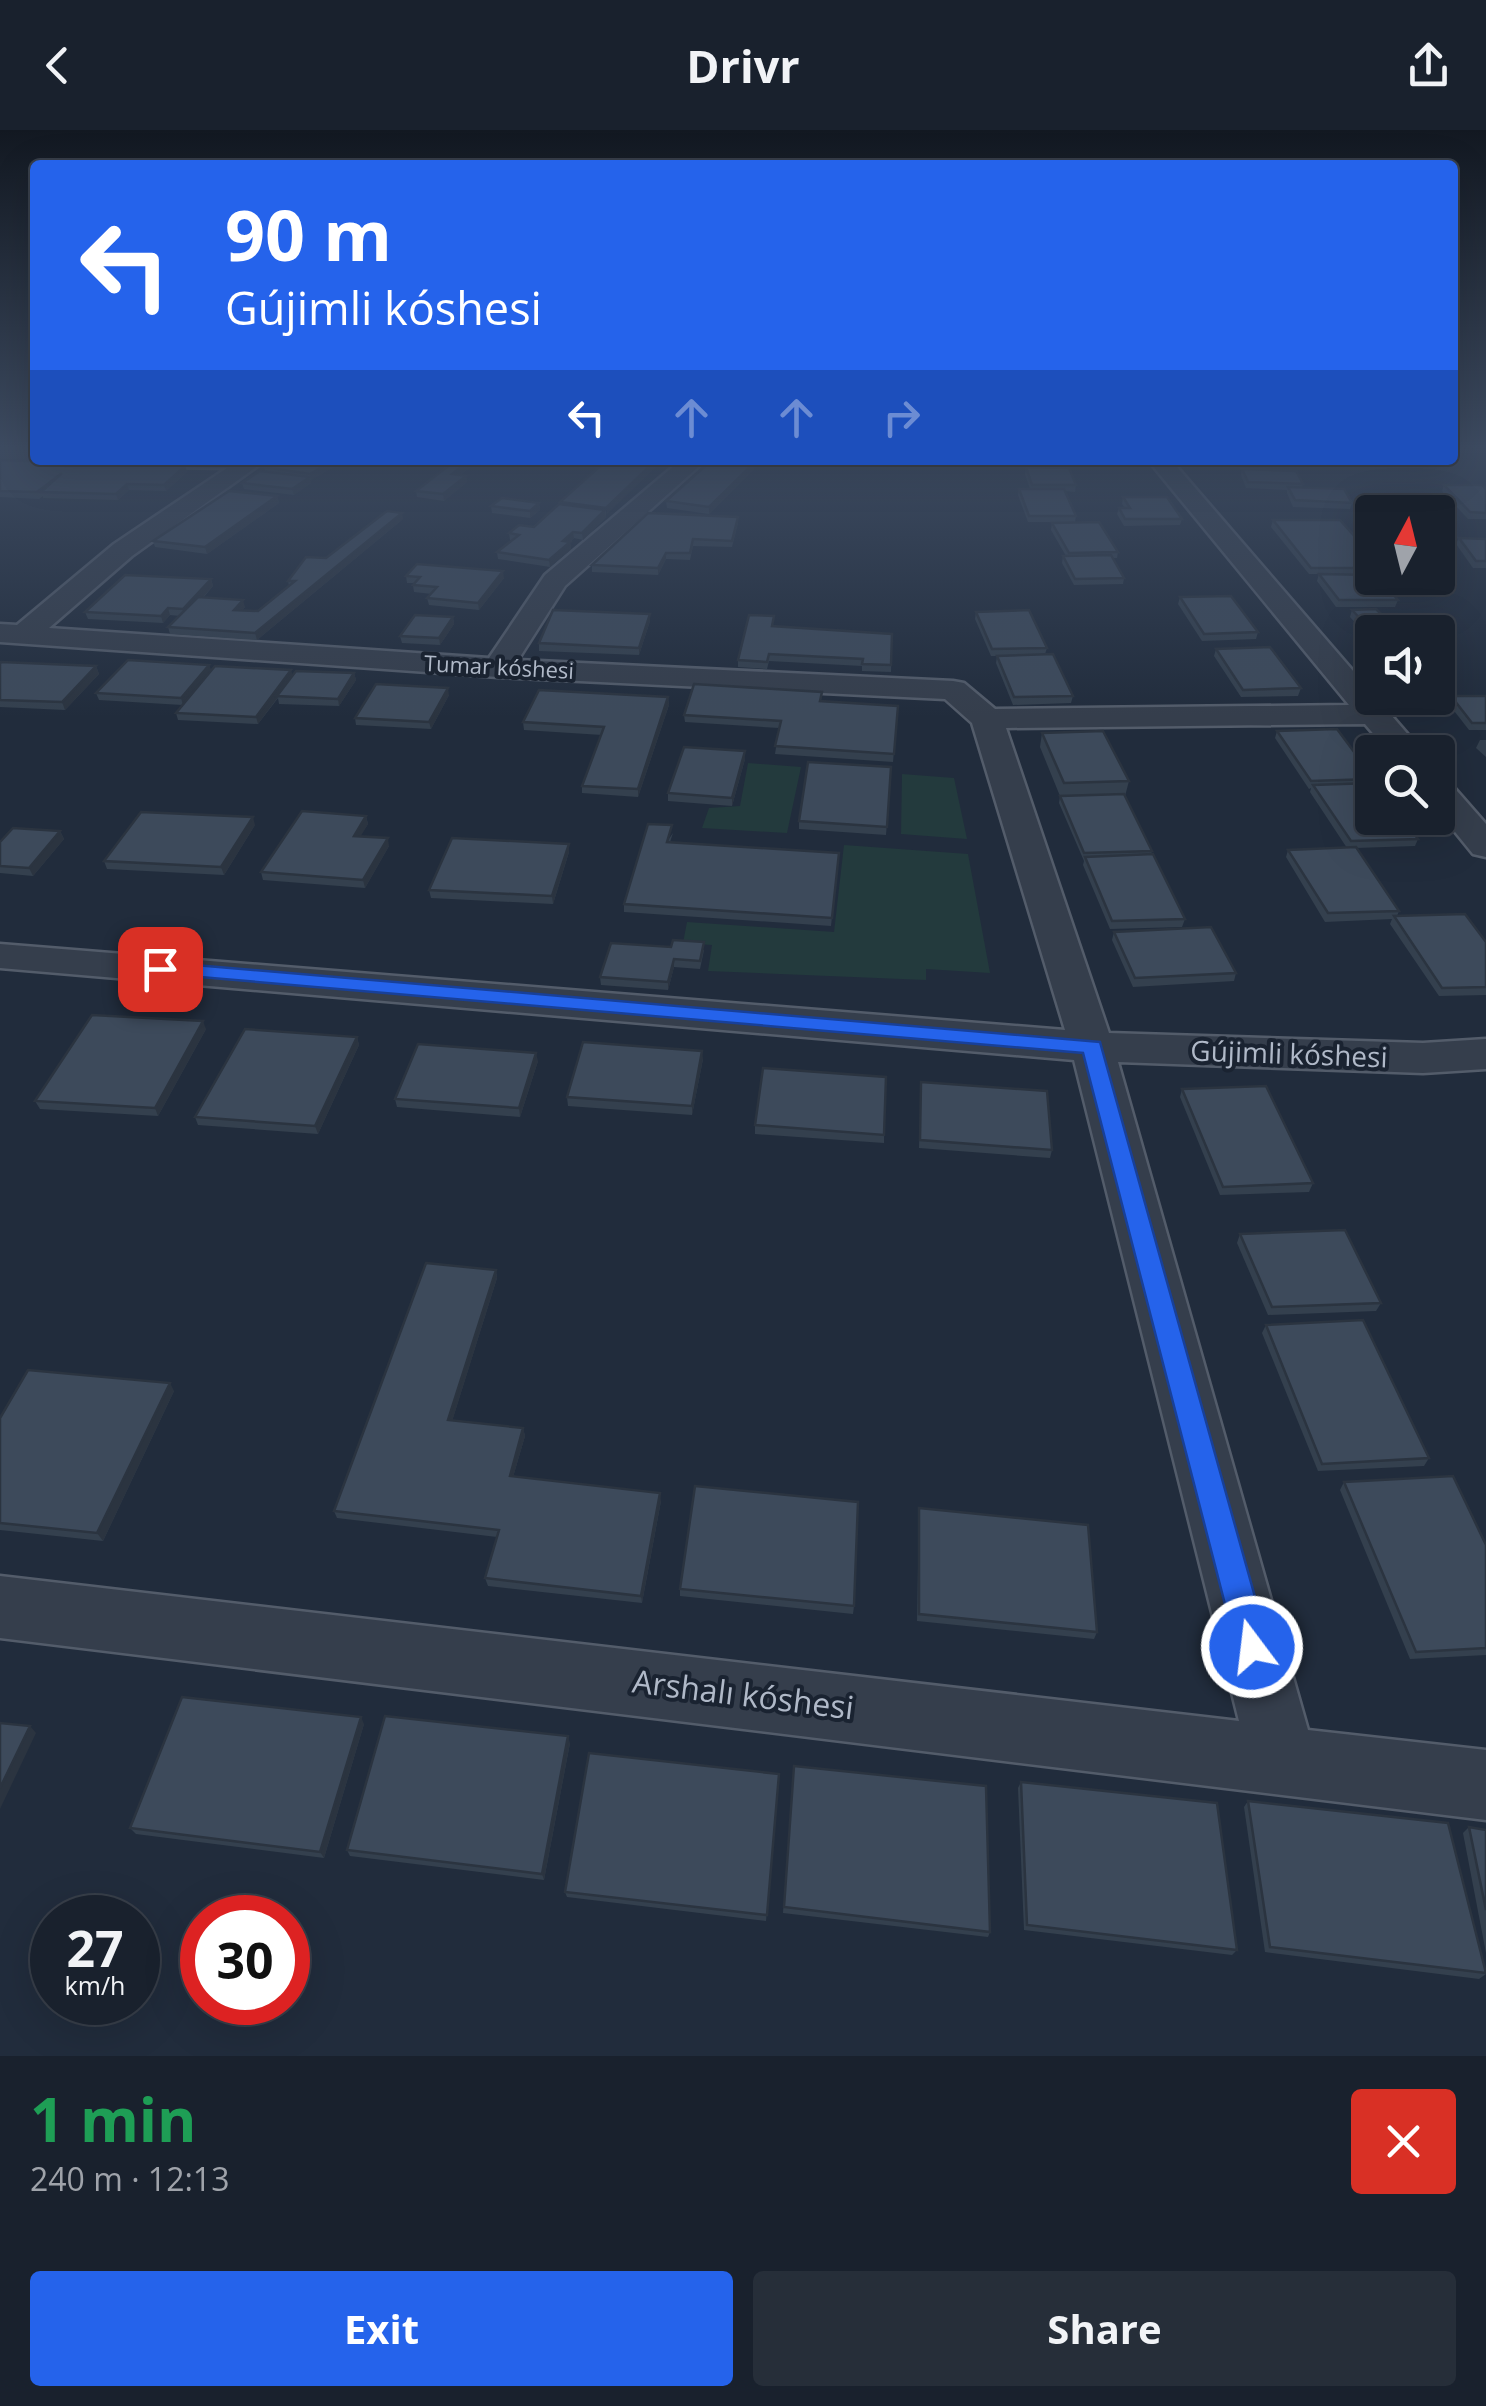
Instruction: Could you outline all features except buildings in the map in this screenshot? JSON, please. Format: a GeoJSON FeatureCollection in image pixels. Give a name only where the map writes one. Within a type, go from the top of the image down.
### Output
{"type":"FeatureCollection","features":[{"type":"Feature","properties":{"kind":"street"},"geometry":{"type":"LineString","coordinates":[[12,634],[141,538]]}},
{"type":"Feature","properties":{"kind":"street"},"geometry":{"type":"LineString","coordinates":[[498,668],[555,582],[605,538]]}},
{"type":"Feature","properties":{"kind":"street"},"geometry":{"type":"LineString","coordinates":[[1225,538],[1355,693]]}},
{"type":"Feature","properties":{"kind":"street","name":"Tumar kóshesi"},"geometry":{"type":"LineString","coordinates":[[12,634],[498,668],[953,690],[988,719]]}},
{"type":"Feature","properties":{"kind":"street"},"geometry":{"type":"LineString","coordinates":[[1282,1760],[1092,1047],[988,719],[1355,714]]}},
{"type":"Feature","properties":{"kind":"street"},"geometry":{"type":"LineString","coordinates":[[1374,715],[1391,735]]}},
{"type":"Feature","properties":{"kind":"street"},"geometry":{"type":"LineString","coordinates":[[1455,810],[1486,846]]}},
{"type":"Feature","properties":{"kind":"street","name":"Gújimli kóshesi"},"geometry":{"type":"LineString","coordinates":[[2,958],[1092,1047],[1423,1058],[1486,1054]]}},
{"type":"Feature","properties":{"kind":"street","name":"Arshalı kóshesi"},"geometry":{"type":"LineString","coordinates":[[0,1607],[1486,1785]]}},
{"type":"Feature","properties":{"kind":"green space"},"geometry":{"type":"Polygon","coordinates":[[[748,763],[801,767],[787,833],[702,828],[709,808],[740,806],[748,763]]]}},
{"type":"Feature","properties":{"kind":"green space"},"geometry":{"type":"Polygon","coordinates":[[[902,774],[954,778],[967,839],[901,834],[902,774]]]}},
{"type":"Feature","properties":{"kind":"green space"},"geometry":{"type":"Polygon","coordinates":[[[844,845],[968,854],[990,973],[926,969],[926,980],[708,971],[712,945],[683,943],[687,922],[834,932],[844,845]]]}},
{"type":"Feature","properties":{"kind":"route"},"geometry":{"type":"LineString","coordinates":[[160,969],[1092,1047],[1252,1647]]}}]}
